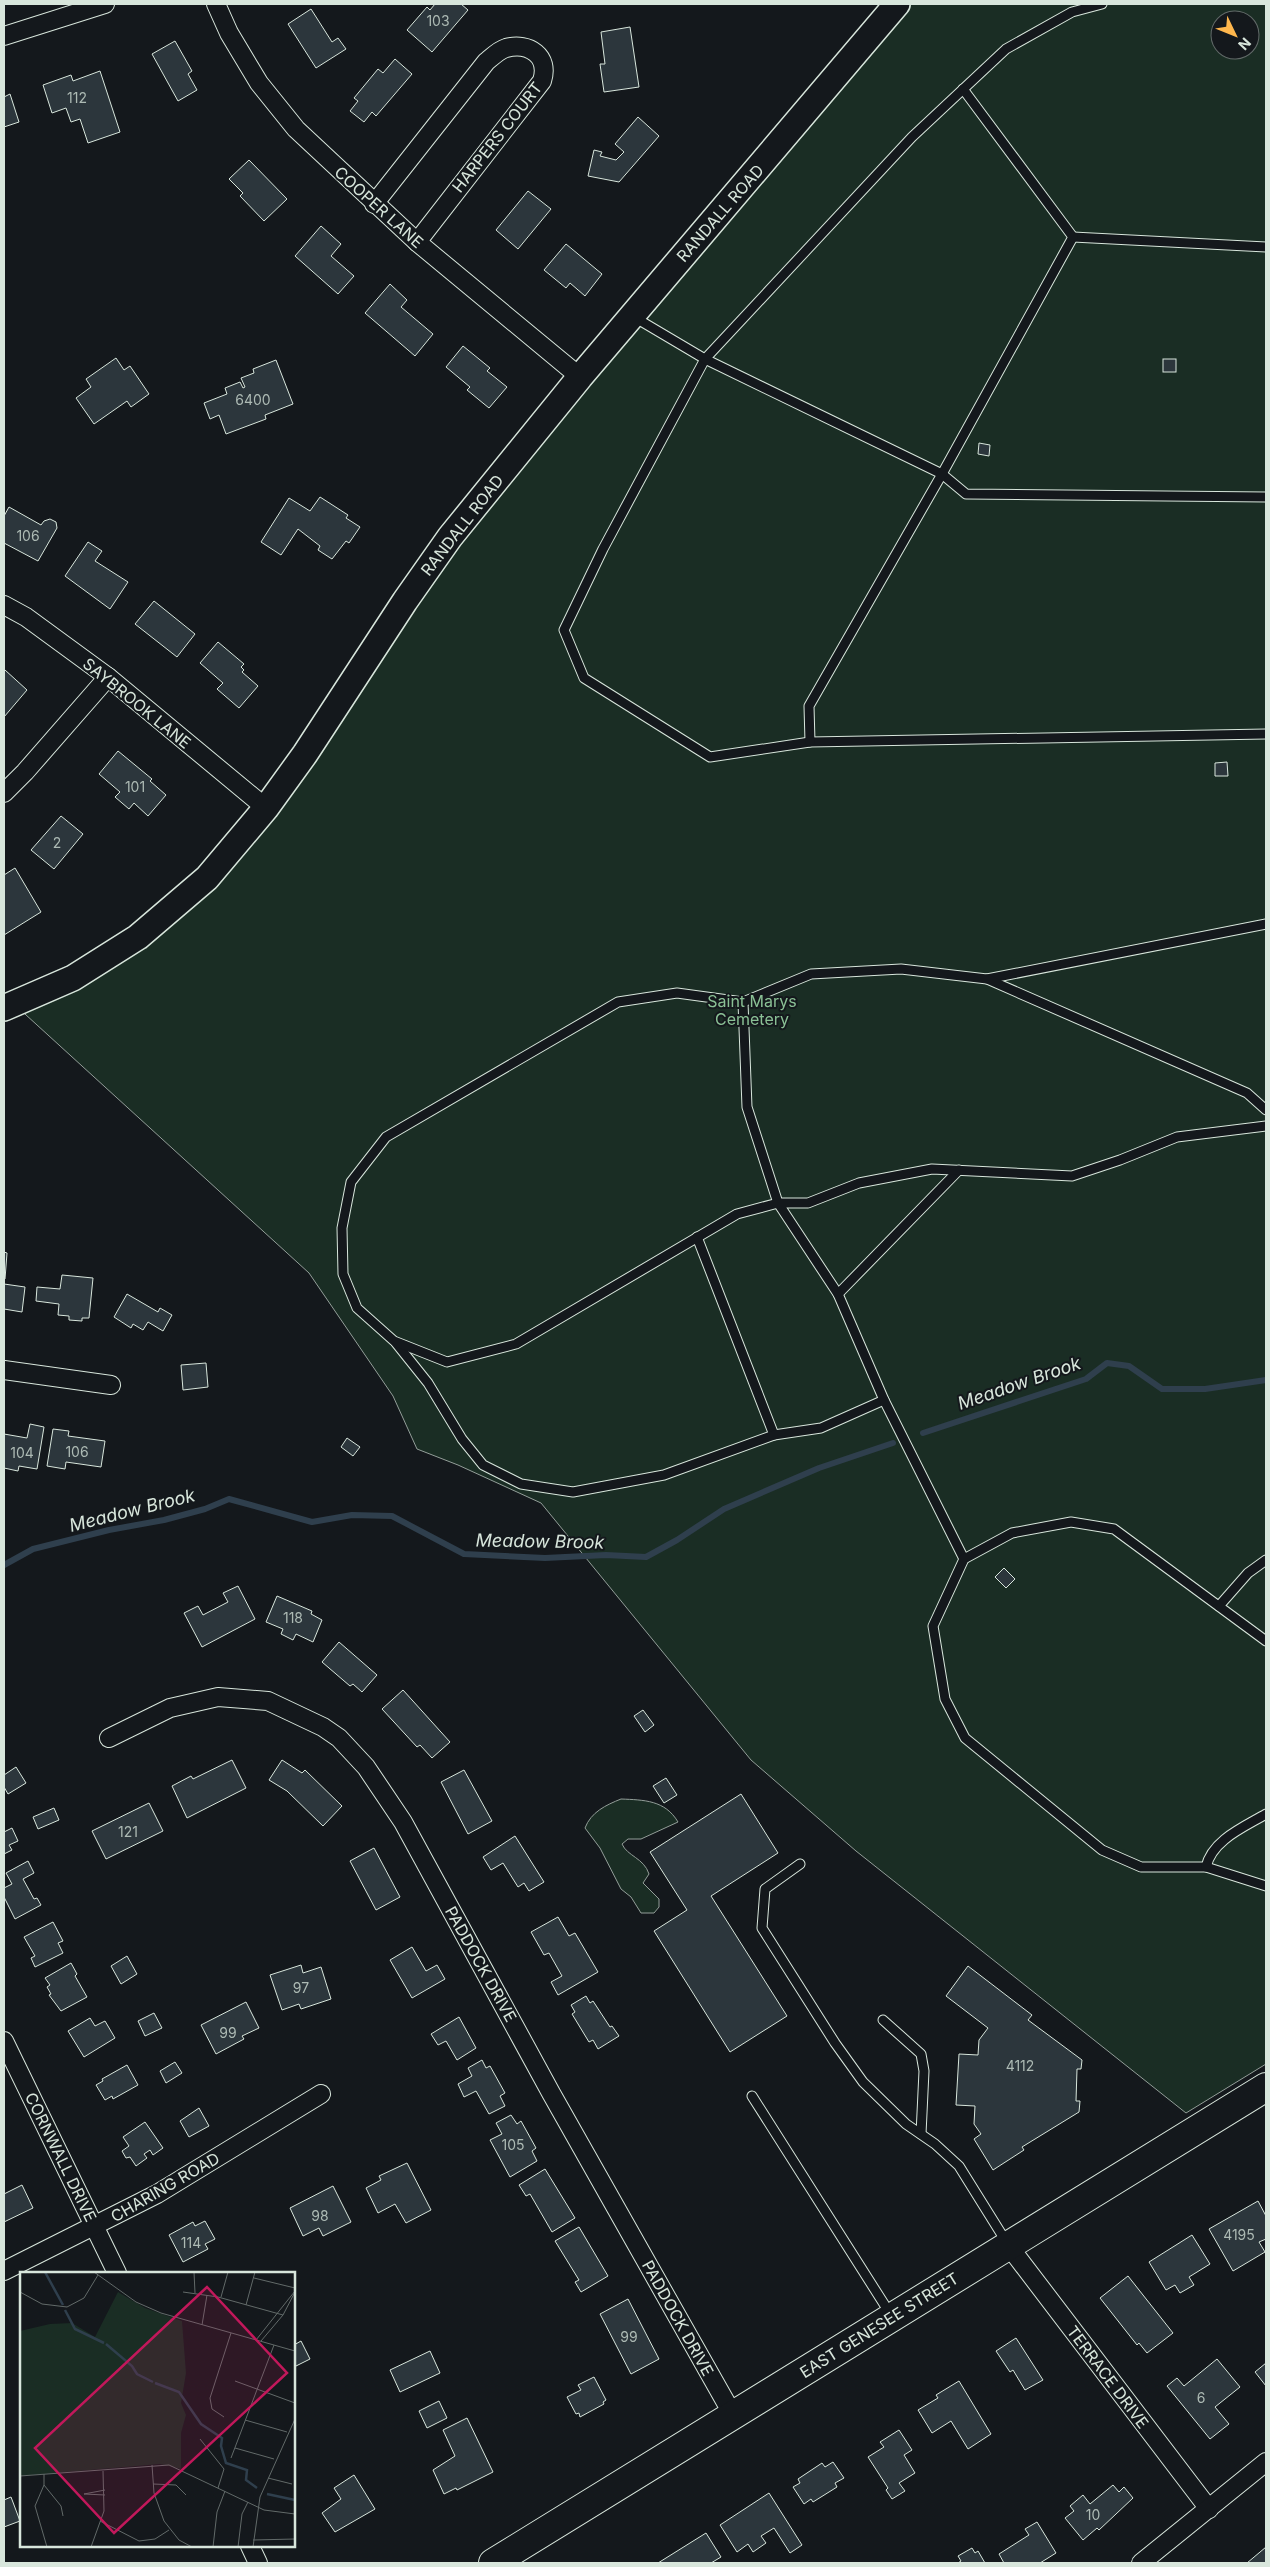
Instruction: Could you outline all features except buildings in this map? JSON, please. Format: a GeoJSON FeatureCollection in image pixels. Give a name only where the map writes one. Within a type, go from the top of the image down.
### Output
{"type":"FeatureCollection","features":[{"type":"Feature","properties":{"kind":"main road","name":"EAST GENESEE STREET"},"geometry":{"type":"LineString","coordinates":[[493,2563],[1266,2087]]}},
{"type":"Feature","properties":{"kind":"street"},"geometry":{"type":"LineString","coordinates":[[4,36],[105,4]]}},
{"type":"Feature","properties":{"kind":"street","name":"COOPER LANE"},"geometry":{"type":"LineString","coordinates":[[216,4],[229,33],[259,84],[296,129],[374,204],[417,242],[580,377]]}},
{"type":"Feature","properties":{"kind":"street","name":"RANDALL ROAD"},"geometry":{"type":"LineString","coordinates":[[4,1008],[72,978],[138,937],[207,878],[266,808],[305,754],[405,601],[450,537],[580,377],[897,4]]}},
{"type":"Feature","properties":{"kind":"street","name":"HARPERS COURT"},"geometry":{"type":"LineString","coordinates":[[374,204],[486,62],[503,49],[520,46],[533,49],[541,57],[546,71],[542,81],[417,242]]}},
{"type":"Feature","properties":{"kind":"street","name":"SAYBROOK LANE"},"geometry":{"type":"LineString","coordinates":[[4,605],[26,617],[108,677],[266,808]]}},
{"type":"Feature","properties":{"kind":"street"},"geometry":{"type":"LineString","coordinates":[[4,793],[25,772],[108,677]]}},
{"type":"Feature","properties":{"kind":"street"},"geometry":{"type":"LineString","coordinates":[[4,1370],[112,1385]]}},
{"type":"Feature","properties":{"kind":"street","name":"PADDOCK DRIVE"},"geometry":{"type":"LineString","coordinates":[[108,1738],[170,1708],[218,1697],[268,1701],[323,1727],[338,1738],[361,1761],[403,1822],[551,2093],[733,2415]]}},
{"type":"Feature","properties":{"kind":"street","name":"CORNWALL DRIVE"},"geometry":{"type":"LineString","coordinates":[[4,2041],[117,2272]]}},
{"type":"Feature","properties":{"kind":"street","name":"CHARING ROAD"},"geometry":{"type":"LineString","coordinates":[[4,2271],[95,2227],[157,2194],[321,2094]]}},
{"type":"Feature","properties":{"kind":"street","name":"TERRACE DRIVE"},"geometry":{"type":"LineString","coordinates":[[1008,2245],[1209,2508]]}},
{"type":"Feature","properties":{"kind":"street"},"geometry":{"type":"LineString","coordinates":[[1141,2563],[1266,2462]]}},
{"type":"Feature","properties":{"kind":"street"},"geometry":{"type":"LineString","coordinates":[[250,2547],[258,2563]]}},
{"type":"Feature","properties":{"kind":"lane"},"geometry":{"type":"LineString","coordinates":[[1102,4],[1072,12],[1006,49],[912,137],[705,359],[603,549],[564,630],[584,678],[710,757],[810,742],[1266,734]]}},
{"type":"Feature","properties":{"kind":"lane"},"geometry":{"type":"LineString","coordinates":[[963,89],[1073,237]]}},
{"type":"Feature","properties":{"kind":"lane"},"geometry":{"type":"LineString","coordinates":[[1073,237],[1266,247]]}},
{"type":"Feature","properties":{"kind":"lane"},"geometry":{"type":"LineString","coordinates":[[810,742],[810,706],[942,474],[1073,237]]}},
{"type":"Feature","properties":{"kind":"lane"},"geometry":{"type":"LineString","coordinates":[[632,316],[705,359],[942,474],[966,494],[1266,497]]}},
{"type":"Feature","properties":{"kind":"lane"},"geometry":{"type":"LineString","coordinates":[[987,979],[1266,924]]}},
{"type":"Feature","properties":{"kind":"lane"},"geometry":{"type":"LineString","coordinates":[[884,1400],[821,1428],[774,1435],[664,1475],[573,1492],[521,1484],[483,1464],[462,1439],[428,1383],[394,1341],[357,1308],[343,1274],[342,1228],[351,1182],[386,1136],[618,1002],[677,992],[743,1002],[811,974],[901,969],[987,979],[1247,1093],[1266,1110]]}},
{"type":"Feature","properties":{"kind":"lane"},"geometry":{"type":"LineString","coordinates":[[743,1002],[747,1107],[778,1203],[838,1294],[884,1400],[964,1559]]}},
{"type":"Feature","properties":{"kind":"lane"},"geometry":{"type":"LineString","coordinates":[[394,1341],[447,1362],[516,1344],[737,1214],[778,1203],[808,1203],[859,1183],[932,1169],[1072,1176],[1177,1138],[1266,1126]]}},
{"type":"Feature","properties":{"kind":"lane"},"geometry":{"type":"LineString","coordinates":[[838,1294],[959,1170]]}},
{"type":"Feature","properties":{"kind":"lane"},"geometry":{"type":"LineString","coordinates":[[697,1237],[774,1435]]}},
{"type":"Feature","properties":{"kind":"lane"},"geometry":{"type":"LineString","coordinates":[[1266,1641],[1114,1529],[1071,1522],[1012,1533],[964,1559],[933,1626],[945,1699],[965,1738],[1102,1850],[1140,1867],[1206,1867],[1266,1886]]}},
{"type":"Feature","properties":{"kind":"lane"},"geometry":{"type":"LineString","coordinates":[[1219,1606],[1248,1573],[1266,1560]]}},
{"type":"Feature","properties":{"kind":"lane"},"geometry":{"type":"LineString","coordinates":[[1206,1867],[1208,1856],[1228,1836],[1266,1814]]}},
{"type":"Feature","properties":{"kind":"lane"},"geometry":{"type":"LineString","coordinates":[[800,1864],[765,1889],[762,1928],[863,2082],[906,2124],[959,2166],[1008,2245]]}},
{"type":"Feature","properties":{"kind":"lane"},"geometry":{"type":"LineString","coordinates":[[883,2020],[921,2054],[924,2071],[921,2134]]}},
{"type":"Feature","properties":{"kind":"lane"},"geometry":{"type":"LineString","coordinates":[[752,2096],[892,2317]]}},
{"type":"Feature","properties":{"kind":"green space","name":"Saint Marys Cemetery"},"geometry":{"type":"Polygon","coordinates":[[[897,4],[1266,4],[1266,2064],[1186,2113],[856,1851],[751,1760],[541,1503],[458,1465],[417,1449],[393,1396],[309,1273],[14,1004],[207,878],[405,601],[897,4]]]}},
{"type":"Feature","properties":{"kind":"green space"},"geometry":{"type":"Polygon","coordinates":[[[621,1799],[646,1801],[660,1805],[667,1809],[678,1822],[641,1839],[628,1839],[622,1844],[647,1869],[649,1874],[643,1883],[659,1899],[659,1907],[654,1913],[641,1913],[631,1897],[621,1889],[600,1848],[585,1828],[595,1813],[621,1799]]]}},
{"type":"Feature","properties":{"kind":"waterway","name":"Meadow Brook"},"geometry":{"type":"LineString","coordinates":[[923,1433],[1086,1379],[1107,1363],[1129,1366],[1162,1389],[1205,1389],[1266,1380]]}},
{"type":"Feature","properties":{"kind":"waterway","name":"Meadow Brook"},"geometry":{"type":"LineString","coordinates":[[4,1565],[33,1549],[109,1530],[164,1520],[205,1509],[229,1499],[312,1522],[352,1515],[392,1516],[464,1554],[545,1558],[606,1555],[646,1557],[677,1540],[724,1509],[819,1468],[893,1443]]}}]}
